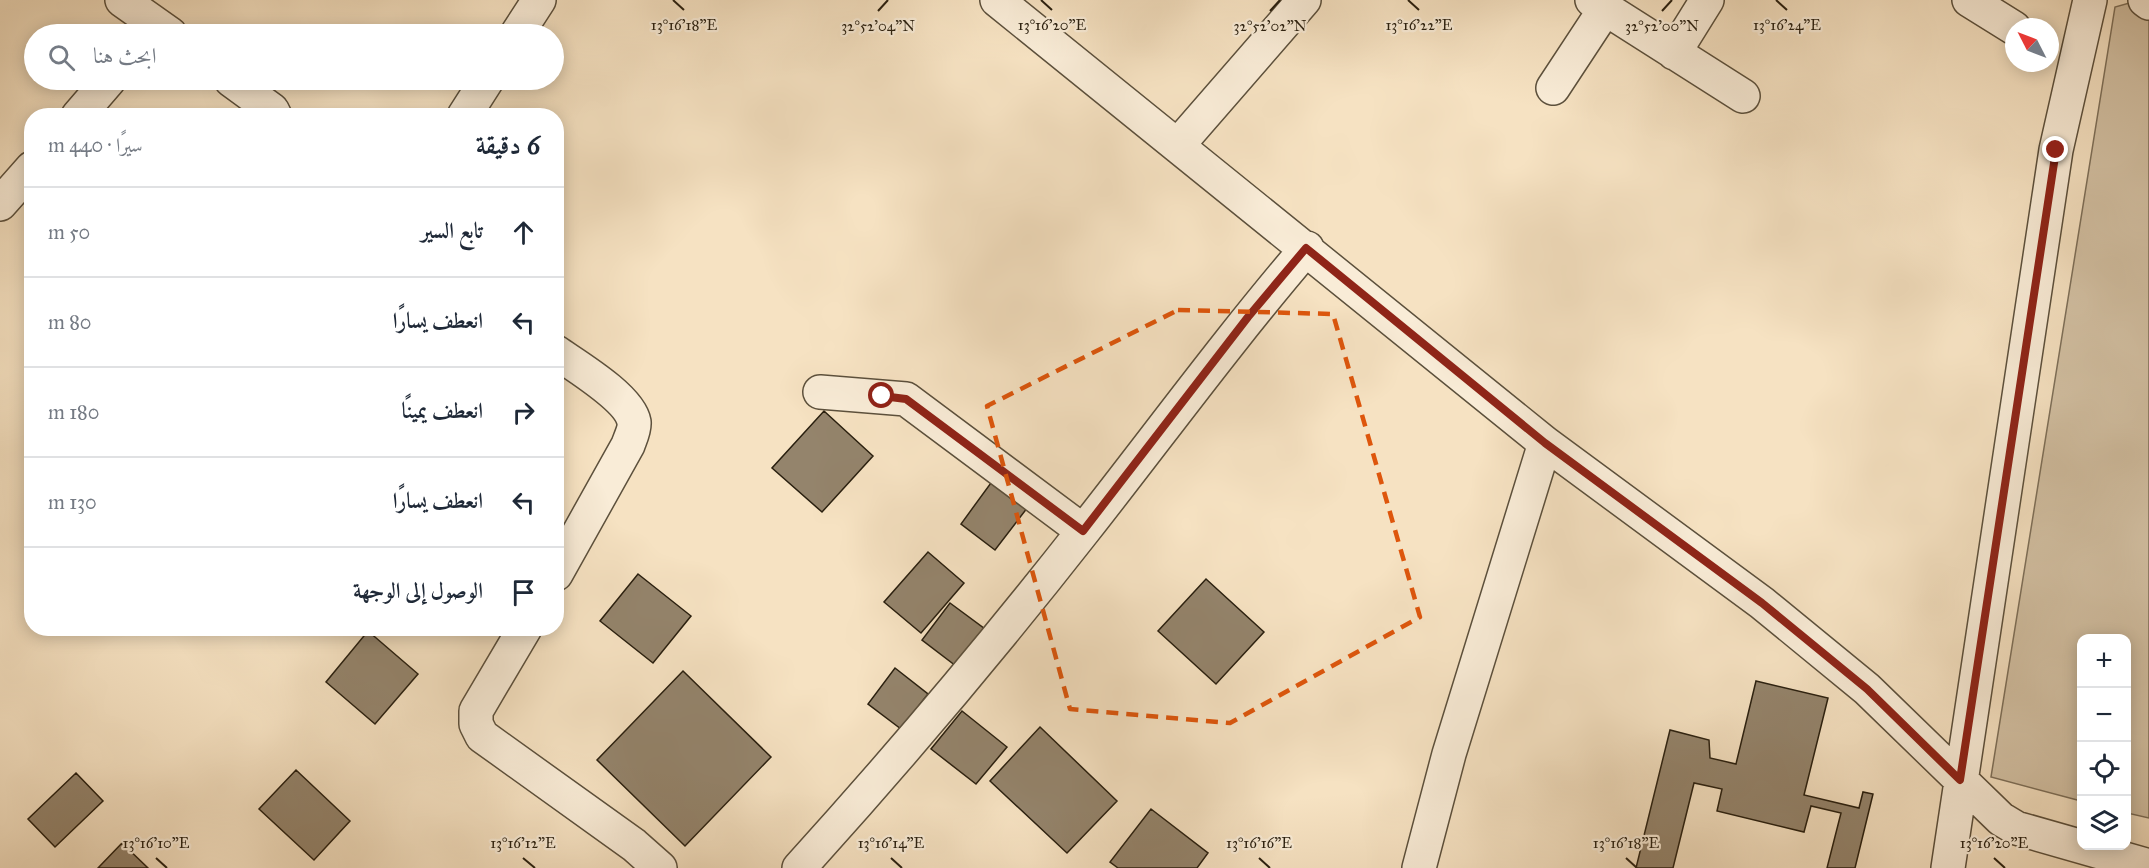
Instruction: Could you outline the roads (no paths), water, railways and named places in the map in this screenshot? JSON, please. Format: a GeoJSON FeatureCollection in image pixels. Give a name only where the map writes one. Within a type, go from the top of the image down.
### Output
{"type":"FeatureCollection","features":[{"type":"Feature","properties":{"kind":"street"},"geometry":{"type":"LineString","coordinates":[[122,0],[150,24]]}},
{"type":"Feature","properties":{"kind":"street"},"geometry":{"type":"LineString","coordinates":[[523,24],[539,0]]}},
{"type":"Feature","properties":{"kind":"street"},"geometry":{"type":"LineString","coordinates":[[1178,145],[1304,0]]}},
{"type":"Feature","properties":{"kind":"street"},"geometry":{"type":"LineString","coordinates":[[1674,53],[1707,0]]}},
{"type":"Feature","properties":{"kind":"street"},"geometry":{"type":"LineString","coordinates":[[1969,0],[2005,22]]}},
{"type":"Feature","properties":{"kind":"street"},"geometry":{"type":"LineString","coordinates":[[1948,868],[2056,150],[2062,58],[2090,0]]}},
{"type":"Feature","properties":{"kind":"street"},"geometry":{"type":"LineString","coordinates":[[2145,0],[2149,3]]}},
{"type":"Feature","properties":{"kind":"street"},"geometry":{"type":"LineString","coordinates":[[1553,88],[1598,4],[1743,96]]}},
{"type":"Feature","properties":{"kind":"street"},"geometry":{"type":"LineString","coordinates":[[1016,6],[1178,145],[1545,443],[1762,603],[1867,689],[1987,808],[2016,828],[2149,866]]}},
{"type":"Feature","properties":{"kind":"street"},"geometry":{"type":"LineString","coordinates":[[85,108],[100,90]]}},
{"type":"Feature","properties":{"kind":"street"},"geometry":{"type":"LineString","coordinates":[[245,90],[269,108]]}},
{"type":"Feature","properties":{"kind":"street"},"geometry":{"type":"LineString","coordinates":[[469,108],[481,90]]}},
{"type":"Feature","properties":{"kind":"street"},"geometry":{"type":"LineString","coordinates":[[0,204],[24,177]]}},
{"type":"Feature","properties":{"kind":"street"},"geometry":{"type":"LineString","coordinates":[[799,868],[873,786],[1083,531],[1248,317],[1306,248]]}},
{"type":"Feature","properties":{"kind":"street"},"geometry":{"type":"LineString","coordinates":[[564,358],[606,388],[628,409],[634,423],[628,445],[564,560]]}},
{"type":"Feature","properties":{"kind":"street"},"geometry":{"type":"LineString","coordinates":[[820,392],[906,399],[1083,531]]}},
{"type":"Feature","properties":{"kind":"street"},"geometry":{"type":"LineString","coordinates":[[1419,868],[1449,754],[1545,443]]}},
{"type":"Feature","properties":{"kind":"street"},"geometry":{"type":"LineString","coordinates":[[520,636],[476,711],[476,724],[482,736],[634,845],[660,868]]}}]}
